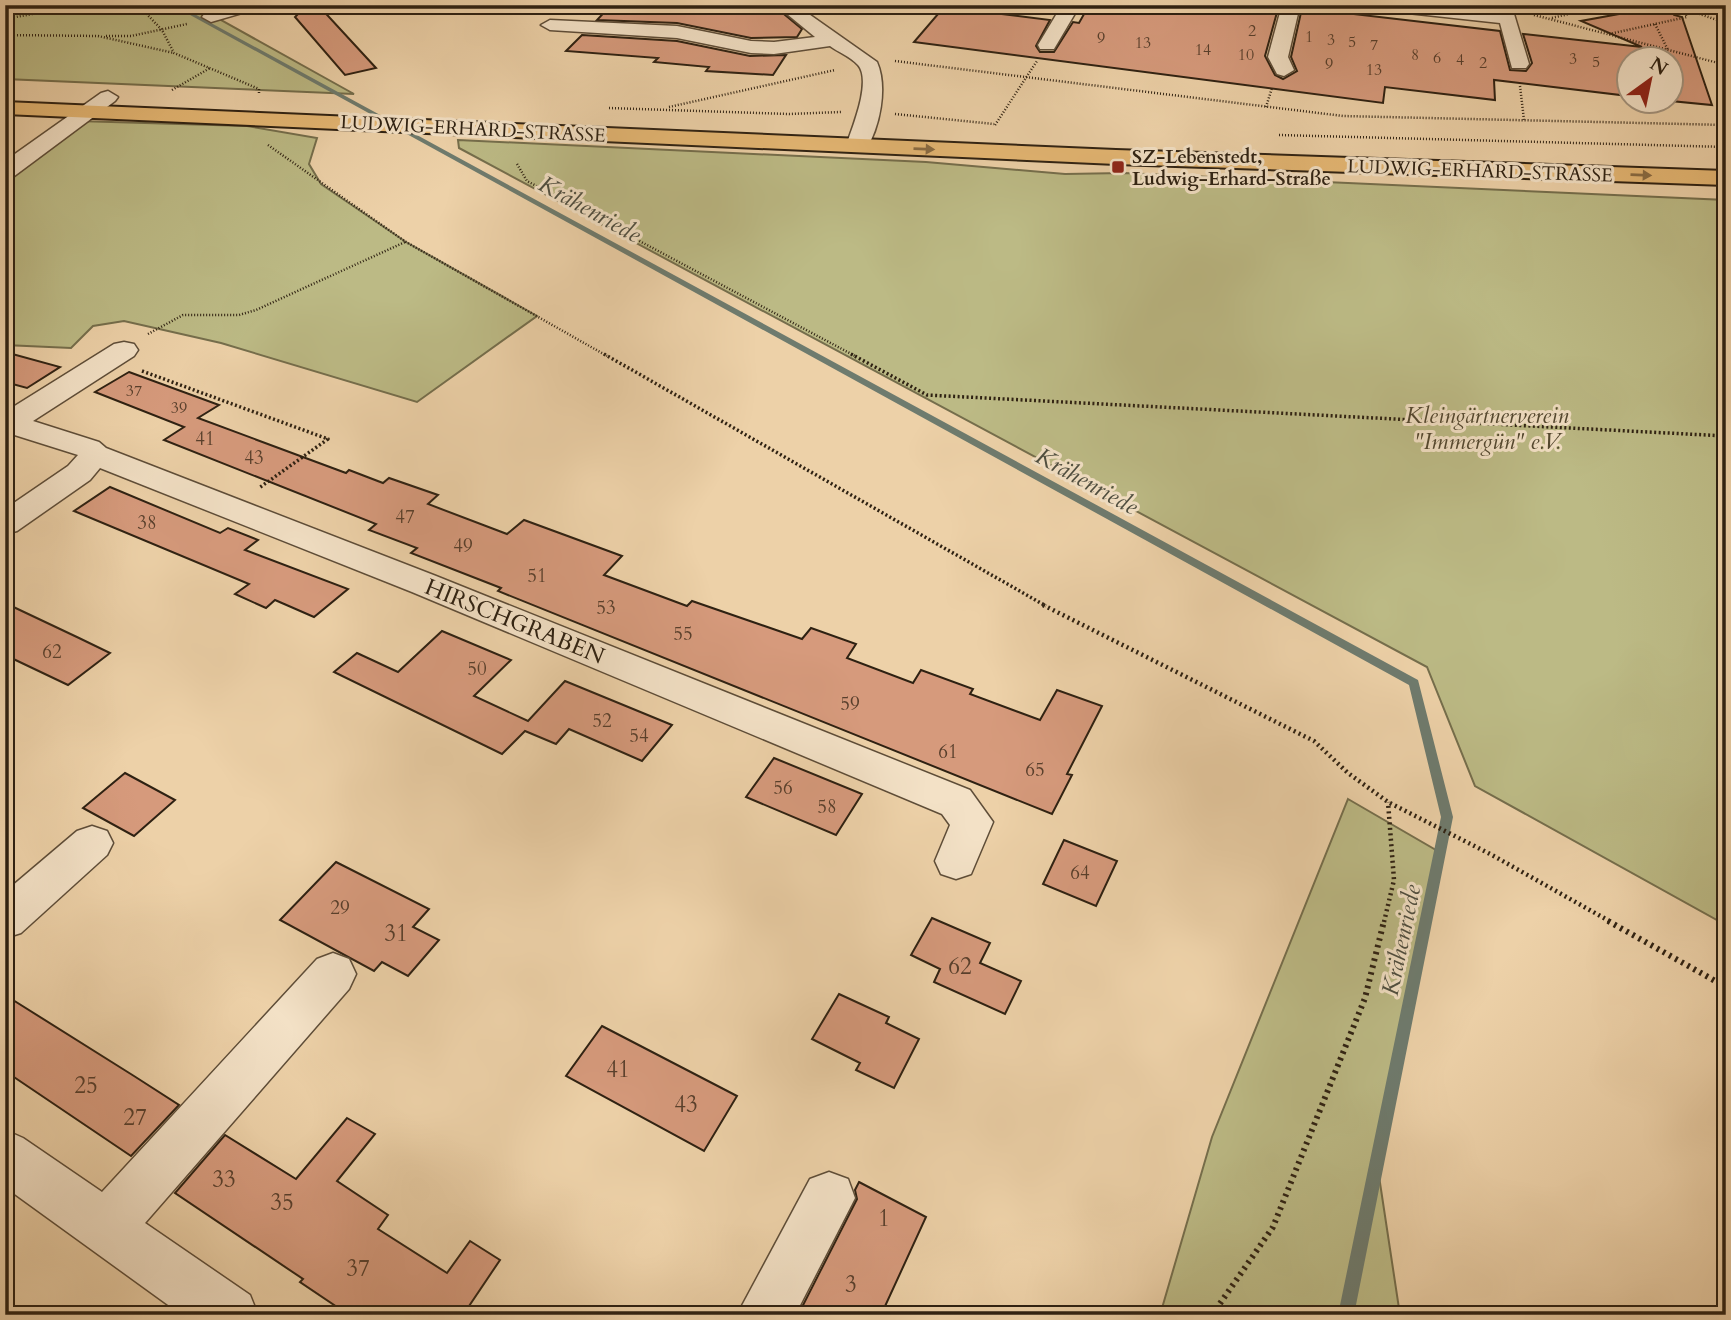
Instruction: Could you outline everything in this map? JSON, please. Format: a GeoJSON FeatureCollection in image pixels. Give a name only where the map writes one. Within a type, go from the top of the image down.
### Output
{"type":"FeatureCollection","features":[{"type":"Feature","properties":{"kind":"main road","name":"LUDWIG-ERHARD-STRASSE"},"geometry":{"type":"LineString","coordinates":[[5,92],[344,107],[415,126],[862,129],[1726,178]]}},
{"type":"Feature","properties":{"kind":"main road","name":"LUDWIG-ERHARD-STRASSE"},"geometry":{"type":"LineString","coordinates":[[5,107],[862,129],[1197,144],[1726,158]]}},
{"type":"Feature","properties":{"kind":"street"},"geometry":{"type":"LineString","coordinates":[[211,17],[250,5]]}},
{"type":"Feature","properties":{"kind":"street"},"geometry":{"type":"LineString","coordinates":[[785,5],[867,62],[873,76],[862,129]]}},
{"type":"Feature","properties":{"kind":"street"},"geometry":{"type":"LineString","coordinates":[[1047,45],[1071,5]]}},
{"type":"Feature","properties":{"kind":"street"},"geometry":{"type":"LineString","coordinates":[[1284,70],[1278,57],[1291,5]]}},
{"type":"Feature","properties":{"kind":"street"},"geometry":{"type":"LineString","coordinates":[[1380,5],[1508,18],[1519,64]]}},
{"type":"Feature","properties":{"kind":"street"},"geometry":{"type":"LineString","coordinates":[[550,24],[677,32],[774,48],[833,40]]}},
{"type":"Feature","properties":{"kind":"street"},"geometry":{"type":"LineString","coordinates":[[5,172],[108,97]]}},
{"type":"Feature","properties":{"kind":"street","name":"HIRSCHGRABEN"},"geometry":{"type":"LineString","coordinates":[[7,423],[117,354]]}},
{"type":"Feature","properties":{"kind":"street","name":"HIRSCHGRABEN"},"geometry":{"type":"LineString","coordinates":[[7,423],[88,448],[95,455],[424,584],[956,802],[972,822],[956,861]]}},
{"type":"Feature","properties":{"kind":"street"},"geometry":{"type":"LineString","coordinates":[[5,524],[79,473],[95,455]]}},
{"type":"Feature","properties":{"kind":"street"},"geometry":{"type":"LineString","coordinates":[[5,919],[92,843]]}},
{"type":"Feature","properties":{"kind":"street"},"geometry":{"type":"LineString","coordinates":[[106,1227],[333,974]]}},
{"type":"Feature","properties":{"kind":"street"},"geometry":{"type":"LineString","coordinates":[[5,1156],[230,1315]]}},
{"type":"Feature","properties":{"kind":"street"},"geometry":{"type":"LineString","coordinates":[[765,1315],[829,1198]]}},
{"type":"Feature","properties":{"kind":"path"},"geometry":{"type":"LineString","coordinates":[[5,19],[81,5]]}},
{"type":"Feature","properties":{"kind":"path"},"geometry":{"type":"LineString","coordinates":[[138,5],[162,30],[174,52]]}},
{"type":"Feature","properties":{"kind":"path"},"geometry":{"type":"LineString","coordinates":[[1548,19],[1586,10],[1573,5]]}},
{"type":"Feature","properties":{"kind":"path"},"geometry":{"type":"LineString","coordinates":[[1607,35],[1687,17],[1680,6]]}},
{"type":"Feature","properties":{"kind":"path"},"geometry":{"type":"LineString","coordinates":[[1680,6],[1726,23]]}},
{"type":"Feature","properties":{"kind":"path"},"geometry":{"type":"LineString","coordinates":[[1528,13],[1652,46]]}},
{"type":"Feature","properties":{"kind":"path"},"geometry":{"type":"LineString","coordinates":[[5,35],[131,36],[186,24]]}},
{"type":"Feature","properties":{"kind":"path"},"geometry":{"type":"LineString","coordinates":[[1655,24],[1666,46]]}},
{"type":"Feature","properties":{"kind":"path"},"geometry":{"type":"LineString","coordinates":[[98,36],[174,52],[259,89],[259,95]]}},
{"type":"Feature","properties":{"kind":"path"},"geometry":{"type":"LineString","coordinates":[[995,125],[1047,45]]}},
{"type":"Feature","properties":{"kind":"path"},"geometry":{"type":"LineString","coordinates":[[1686,55],[1726,65]]}},
{"type":"Feature","properties":{"kind":"path"},"geometry":{"type":"LineString","coordinates":[[662,108],[867,62],[887,60],[1343,116],[1726,125]]}},
{"type":"Feature","properties":{"kind":"path"},"geometry":{"type":"LineString","coordinates":[[1519,64],[1524,120]]}},
{"type":"Feature","properties":{"kind":"path"},"geometry":{"type":"LineString","coordinates":[[169,92],[211,67]]}},
{"type":"Feature","properties":{"kind":"path"},"geometry":{"type":"LineString","coordinates":[[820,111],[862,129],[926,115],[948,121],[1008,125]]}},
{"type":"Feature","properties":{"kind":"path"},"geometry":{"type":"LineString","coordinates":[[1267,134],[1726,147]]}},
{"type":"Feature","properties":{"kind":"path"},"geometry":{"type":"LineString","coordinates":[[266,136],[266,144],[406,242],[1054,611],[1314,741],[1348,773],[1388,802],[1492,855],[1726,987]]}},
{"type":"Feature","properties":{"kind":"path"},"geometry":{"type":"LineString","coordinates":[[517,164],[527,181],[927,395],[1726,436]]}},
{"type":"Feature","properties":{"kind":"path"},"geometry":{"type":"LineString","coordinates":[[117,354],[170,320],[183,315],[239,315],[406,242]]}},
{"type":"Feature","properties":{"kind":"path"},"geometry":{"type":"LineString","coordinates":[[117,354],[328,439],[250,494]]}},
{"type":"Feature","properties":{"kind":"path"},"geometry":{"type":"LineString","coordinates":[[1212,1315],[1273,1227],[1365,998],[1394,880],[1388,802]]}},
{"type":"Feature","properties":{"kind":"green space"},"geometry":{"type":"Polygon","coordinates":[[[5,5],[194,5],[354,94],[5,79],[5,5]]]}},
{"type":"Feature","properties":{"kind":"green space"},"geometry":{"type":"Polygon","coordinates":[[[77,121],[247,126],[317,138],[309,164],[321,184],[406,242],[537,316],[417,402],[221,343],[124,321],[93,326],[71,348],[5,345],[5,172],[77,121]]]}},
{"type":"Feature","properties":{"kind":"green space","name":"Kleingärtnerverein \"Immergün\" e.V."},"geometry":{"type":"Polygon","coordinates":[[[458,140],[926,162],[1065,174],[1124,173],[1726,200],[1726,925],[1475,786],[1427,667],[459,148],[458,140]]]}},
{"type":"Feature","properties":{"kind":"green space"},"geometry":{"type":"Polygon","coordinates":[[[1348,799],[1441,853],[1377,1163],[1400,1315],[1160,1315],[1212,1137],[1348,799]]]}},
{"type":"Feature","properties":{"kind":"building"},"geometry":{"type":"Polygon","coordinates":[[[307,5],[318,5],[376,68],[345,75],[295,17],[307,5]]]}},
{"type":"Feature","properties":{"kind":"building"},"geometry":{"type":"Polygon","coordinates":[[[611,5],[773,5],[802,29],[797,37],[751,38],[677,23],[597,20],[611,5]]]}},
{"type":"Feature","properties":{"kind":"building"},"geometry":{"type":"Polygon","coordinates":[[[1111,5],[1279,5],[1265,56],[1275,75],[1283,79],[1297,71],[1291,57],[1302,8],[1500,31],[1510,70],[1526,71],[1532,63],[1523,34],[1633,46],[1616,46],[1616,94],[1494,80],[1495,100],[1385,87],[1383,103],[914,42],[944,7],[1050,20],[1036,46],[1040,52],[1054,52],[1073,22],[1079,23],[1088,7],[1111,10],[1111,5]]]}},
{"type":"Feature","properties":{"kind":"building"},"geometry":{"type":"Polygon","coordinates":[[[1668,5],[1674,15],[1682,17],[1712,105],[1686,102],[1686,46],[1640,46],[1581,21],[1668,5]]]}},
{"type":"Feature","properties":{"kind":"building"},"geometry":{"type":"Polygon","coordinates":[[[582,35],[677,41],[750,56],[786,55],[773,75],[706,71],[709,67],[654,62],[658,58],[566,51],[582,35]]]}},
{"type":"Feature","properties":{"kind":"building"},"geometry":{"type":"Polygon","coordinates":[[[5,352],[60,367],[27,388],[5,382],[5,352]]]}},
{"type":"Feature","properties":{"kind":"building"},"geometry":{"type":"Polygon","coordinates":[[[129,372],[219,405],[198,418],[346,473],[349,470],[383,483],[389,478],[438,495],[428,504],[507,534],[524,520],[622,556],[604,575],[687,606],[692,601],[802,639],[811,628],[856,644],[847,658],[913,683],[921,670],[973,689],[970,694],[1040,720],[1057,690],[1102,706],[1067,774],[1072,775],[1052,814],[498,591],[501,588],[411,553],[417,548],[369,530],[376,524],[164,440],[184,427],[95,392],[129,372]]]}},
{"type":"Feature","properties":{"kind":"building"},"geometry":{"type":"Polygon","coordinates":[[[110,487],[220,533],[228,528],[258,540],[245,550],[348,589],[314,617],[275,600],[266,608],[235,594],[249,584],[74,511],[110,487]]]}},
{"type":"Feature","properties":{"kind":"building"},"geometry":{"type":"Polygon","coordinates":[[[5,603],[110,653],[68,685],[5,655],[5,603]]]}},
{"type":"Feature","properties":{"kind":"building"},"geometry":{"type":"Polygon","coordinates":[[[442,631],[511,660],[474,696],[528,721],[565,681],[672,725],[642,761],[569,729],[556,744],[525,731],[502,754],[334,672],[357,653],[398,672],[442,631]]]}},
{"type":"Feature","properties":{"kind":"building"},"geometry":{"type":"Polygon","coordinates":[[[774,758],[862,794],[836,835],[746,797],[774,758]]]}},
{"type":"Feature","properties":{"kind":"building"},"geometry":{"type":"Polygon","coordinates":[[[125,773],[175,800],[134,836],[83,808],[125,773]]]}},
{"type":"Feature","properties":{"kind":"building"},"geometry":{"type":"Polygon","coordinates":[[[1064,840],[1117,861],[1096,906],[1043,884],[1064,840]]]}},
{"type":"Feature","properties":{"kind":"building"},"geometry":{"type":"Polygon","coordinates":[[[336,862],[429,909],[413,927],[439,940],[408,976],[382,962],[374,971],[280,920],[336,862]]]}},
{"type":"Feature","properties":{"kind":"building"},"geometry":{"type":"Polygon","coordinates":[[[932,918],[990,943],[980,963],[1021,981],[1005,1014],[934,982],[940,969],[911,955],[932,918]]]}},
{"type":"Feature","properties":{"kind":"building"},"geometry":{"type":"Polygon","coordinates":[[[839,994],[889,1017],[886,1023],[919,1039],[894,1088],[856,1070],[860,1063],[812,1039],[839,994]]]}},
{"type":"Feature","properties":{"kind":"building"},"geometry":{"type":"Polygon","coordinates":[[[5,995],[179,1105],[131,1156],[5,1071],[5,995]]]}},
{"type":"Feature","properties":{"kind":"building"},"geometry":{"type":"Polygon","coordinates":[[[602,1026],[737,1096],[704,1151],[566,1076],[602,1026]]]}},
{"type":"Feature","properties":{"kind":"building"},"geometry":{"type":"Polygon","coordinates":[[[347,1118],[375,1134],[337,1181],[388,1215],[378,1229],[447,1273],[470,1241],[500,1260],[463,1315],[349,1315],[300,1282],[303,1279],[175,1193],[225,1135],[296,1179],[347,1118]]]}},
{"type":"Feature","properties":{"kind":"building"},"geometry":{"type":"Polygon","coordinates":[[[859,1182],[926,1217],[881,1315],[798,1315],[857,1199],[855,1190],[859,1182]]]}},
{"type":"Feature","properties":{"kind":"waterway","name":"Krähenriede"},"geometry":{"type":"LineString","coordinates":[[174,5],[1414,683],[1447,817],[1346,1315]]}},
{"type":"Feature","properties":{"kind":"place","name":"SZ-Lebenstedt, Ludwig-Erhard-Straße"},"geometry":{"type":"Point","coordinates":[1118,167]}}]}
